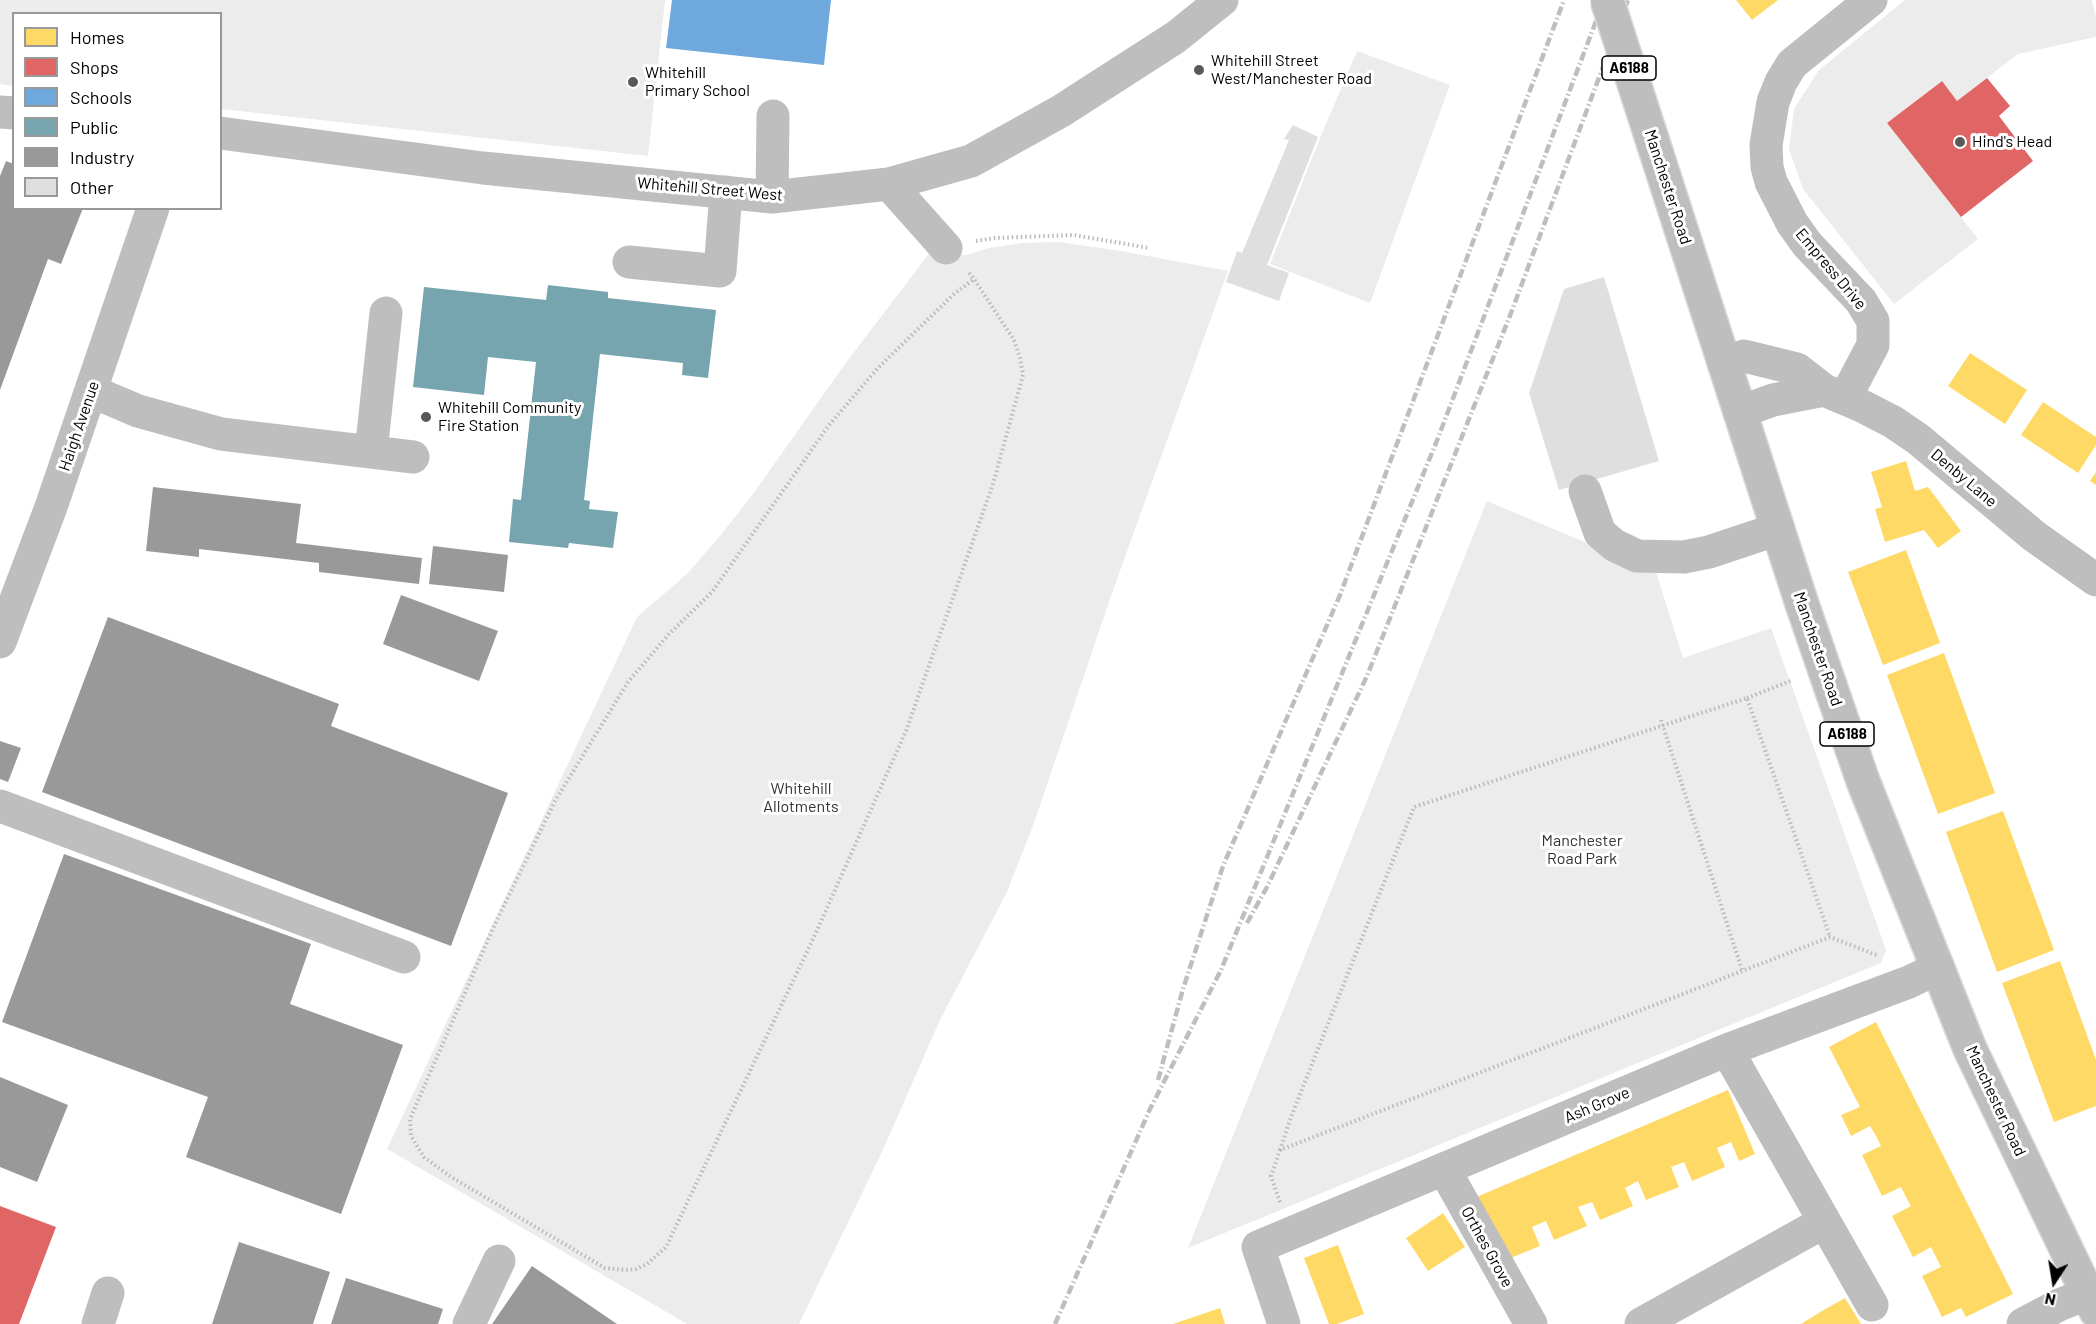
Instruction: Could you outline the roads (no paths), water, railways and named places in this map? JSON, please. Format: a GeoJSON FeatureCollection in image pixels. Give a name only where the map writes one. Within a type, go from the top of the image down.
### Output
{"type":"FeatureCollection","features":[{"type":"Feature","properties":{"kind":"street","name":"Whitehill Street West"},"geometry":{"type":"LineString","coordinates":[[222,134],[483,168],[772,197],[889,184],[971,161],[1061,111],[1176,37],[1222,0]]}},
{"type":"Feature","properties":{"kind":"street","name":"Manchester Road"},"geometry":{"type":"LineString","coordinates":[[1607,0],[1778,529],[1863,781],[1970,1049],[2092,1303]]}},
{"type":"Feature","properties":{"kind":"street","name":"Empress Drive"},"geometry":{"type":"LineString","coordinates":[[1835,394],[1873,345],[1873,321],[1861,301],[1807,244],[1792,223],[1767,167],[1766,145],[1773,102],[1792,64],[1871,0]]}},
{"type":"Feature","properties":{"kind":"street"},"geometry":{"type":"LineString","coordinates":[[772,197],[773,116]]}},
{"type":"Feature","properties":{"kind":"street"},"geometry":{"type":"LineString","coordinates":[[889,184],[946,248]]}},
{"type":"Feature","properties":{"kind":"street"},"geometry":{"type":"LineString","coordinates":[[629,262],[720,271],[726,192]]}},
{"type":"Feature","properties":{"kind":"street","name":"Haigh Avenue"},"geometry":{"type":"LineString","coordinates":[[0,642],[51,507],[152,210]]}},
{"type":"Feature","properties":{"kind":"street"},"geometry":{"type":"LineString","coordinates":[[371,453],[386,314]]}},
{"type":"Feature","properties":{"kind":"street","name":"Denby Lane"},"geometry":{"type":"LineString","coordinates":[[1724,363],[1744,356],[1797,369],[1835,394],[1893,422],[1918,439],[2034,536],[2096,580]]}},
{"type":"Feature","properties":{"kind":"street"},"geometry":{"type":"LineString","coordinates":[[91,391],[138,411],[221,434],[413,457]]}},
{"type":"Feature","properties":{"kind":"street"},"geometry":{"type":"LineString","coordinates":[[1740,411],[1773,400],[1835,394]]}},
{"type":"Feature","properties":{"kind":"street"},"geometry":{"type":"LineString","coordinates":[[1585,491],[1600,533],[1614,545],[1637,556],[1684,557],[1709,552],[1778,529]]}},
{"type":"Feature","properties":{"kind":"street"},"geometry":{"type":"LineString","coordinates":[[0,806],[404,957]]}},
{"type":"Feature","properties":{"kind":"street","name":"Ash Grove"},"geometry":{"type":"LineString","coordinates":[[1284,1324],[1258,1247],[1727,1050],[1909,982],[1938,968]]}},
{"type":"Feature","properties":{"kind":"street"},"geometry":{"type":"LineString","coordinates":[[1727,1050],[1872,1305]]}},
{"type":"Feature","properties":{"kind":"street","name":"Orthes Grove"},"geometry":{"type":"LineString","coordinates":[[1444,1169],[1531,1324]]}},
{"type":"Feature","properties":{"kind":"street"},"geometry":{"type":"LineString","coordinates":[[1641,1324],[1824,1222]]}},
{"type":"Feature","properties":{"kind":"street"},"geometry":{"type":"LineString","coordinates":[[469,1324],[499,1261]]}},
{"type":"Feature","properties":{"kind":"street"},"geometry":{"type":"LineString","coordinates":[[98,1324],[108,1293]]}},
{"type":"Feature","properties":{"kind":"street"},"geometry":{"type":"LineString","coordinates":[[2023,1324],[2059,1305],[2092,1303]]}},
{"type":"Feature","properties":{"kind":"railway"},"geometry":{"type":"LineString","coordinates":[[1158,1080],[1183,989],[1223,866],[1340,595],[1564,0]]}},
{"type":"Feature","properties":{"kind":"railway"},"geometry":{"type":"LineString","coordinates":[[1055,1324],[1150,1109],[1221,970],[1438,438],[1604,0]]}},
{"type":"Feature","properties":{"kind":"railway"},"geometry":{"type":"LineString","coordinates":[[1247,923],[1267,887],[1367,676],[1511,313],[1628,0]]}},
{"type":"Feature","properties":{"kind":"place","name":"Whitehill Street West/Manchester Road"},"geometry":{"type":"Point","coordinates":[1199,70]}},
{"type":"Feature","properties":{"kind":"place","name":"Whitehill Primary School"},"geometry":{"type":"Point","coordinates":[633,82]}},
{"type":"Feature","properties":{"kind":"place","name":"Hind's Head"},"geometry":{"type":"Point","coordinates":[1960,142]}},
{"type":"Feature","properties":{"kind":"place","name":"Whitehill Community Fire Station"},"geometry":{"type":"Point","coordinates":[426,417]}},
{"type":"Feature","properties":{"kind":"park label","name":"Whitehill Allotments"},"geometry":{"type":"Point","coordinates":[801,798]}},
{"type":"Feature","properties":{"kind":"park label","name":"Manchester Road Park"},"geometry":{"type":"Point","coordinates":[1582,850]}}]}
